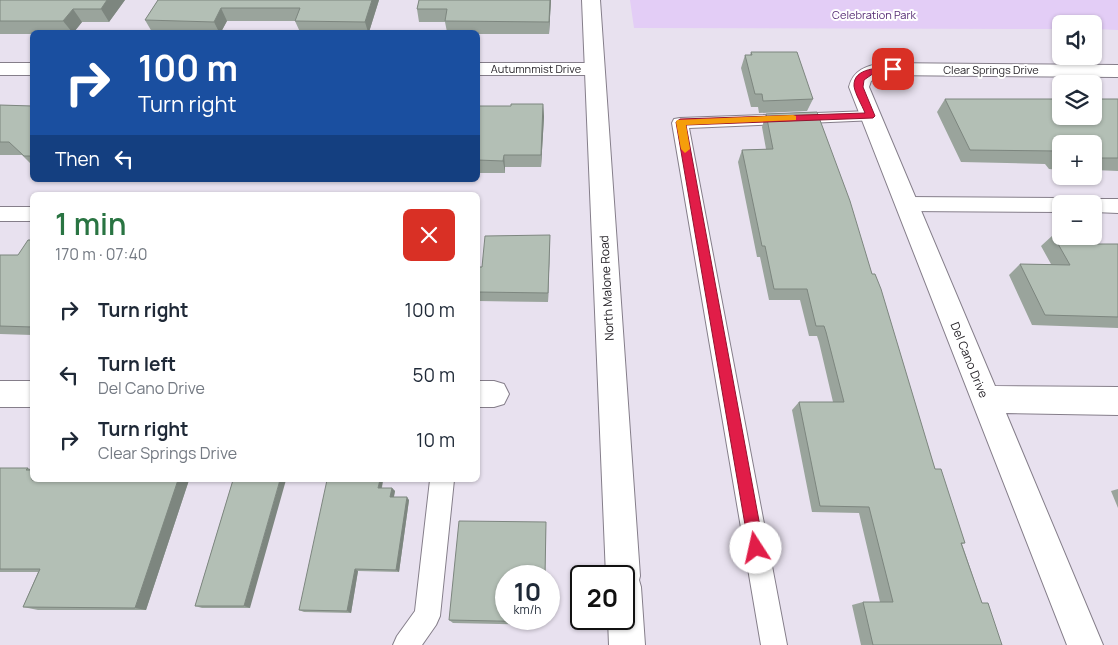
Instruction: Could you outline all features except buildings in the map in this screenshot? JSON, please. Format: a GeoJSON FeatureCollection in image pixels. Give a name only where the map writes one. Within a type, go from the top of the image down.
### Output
{"type":"FeatureCollection","features":[{"type":"Feature","properties":{"kind":"street","name":"North Malone Road"},"geometry":{"type":"LineString","coordinates":[[591,0],[622,565]]}},
{"type":"Feature","properties":{"kind":"street"},"geometry":{"type":"LineString","coordinates":[[0,69],[30,69]]}},
{"type":"Feature","properties":{"kind":"street","name":"Autumnmist Drive"},"geometry":{"type":"LineString","coordinates":[[480,69],[594,69]]}},
{"type":"Feature","properties":{"kind":"street","name":"Clear Springs Drive"},"geometry":{"type":"LineString","coordinates":[[864,74],[882,69],[1118,71]]}},
{"type":"Feature","properties":{"kind":"street","name":"Del Cano Drive"},"geometry":{"type":"LineString","coordinates":[[864,74],[860,80],[859,87],[870,116],[1086,645]]}},
{"type":"Feature","properties":{"kind":"street"},"geometry":{"type":"LineString","coordinates":[[0,394],[30,394]]}},
{"type":"Feature","properties":{"kind":"street"},"geometry":{"type":"LineString","coordinates":[[985,399],[1118,401]]}},
{"type":"Feature","properties":{"kind":"street"},"geometry":{"type":"LineString","coordinates":[[626,630],[627,645]]}},
{"type":"Feature","properties":{"kind":"lane"},"geometry":{"type":"LineString","coordinates":[[774,645],[680,122],[870,116]]}},
{"type":"Feature","properties":{"kind":"lane"},"geometry":{"type":"LineString","coordinates":[[906,204],[1052,205]]}},
{"type":"Feature","properties":{"kind":"lane"},"geometry":{"type":"LineString","coordinates":[[1102,206],[1118,206]]}},
{"type":"Feature","properties":{"kind":"lane"},"geometry":{"type":"LineString","coordinates":[[0,214],[30,214]]}},
{"type":"Feature","properties":{"kind":"lane"},"geometry":{"type":"LineString","coordinates":[[406,645],[427,616],[442,482]]}},
{"type":"Feature","properties":{"kind":"green space","name":"Celebration Park"},"geometry":{"type":"Polygon","coordinates":[[[630,0],[1118,0],[1118,30],[1102,29],[1102,15],[1052,15],[1052,29],[634,28],[630,0]]]}},
{"type":"Feature","properties":{"kind":"slow traffic"},"geometry":{"type":"LineString","coordinates":[[685,149],[680,122],[793,118]]}},
{"type":"Feature","properties":{"kind":"route"},"geometry":{"type":"LineString","coordinates":[[756,548],[680,122],[870,116],[859,87],[860,80],[864,74],[872,71],[893,69]]}}]}
